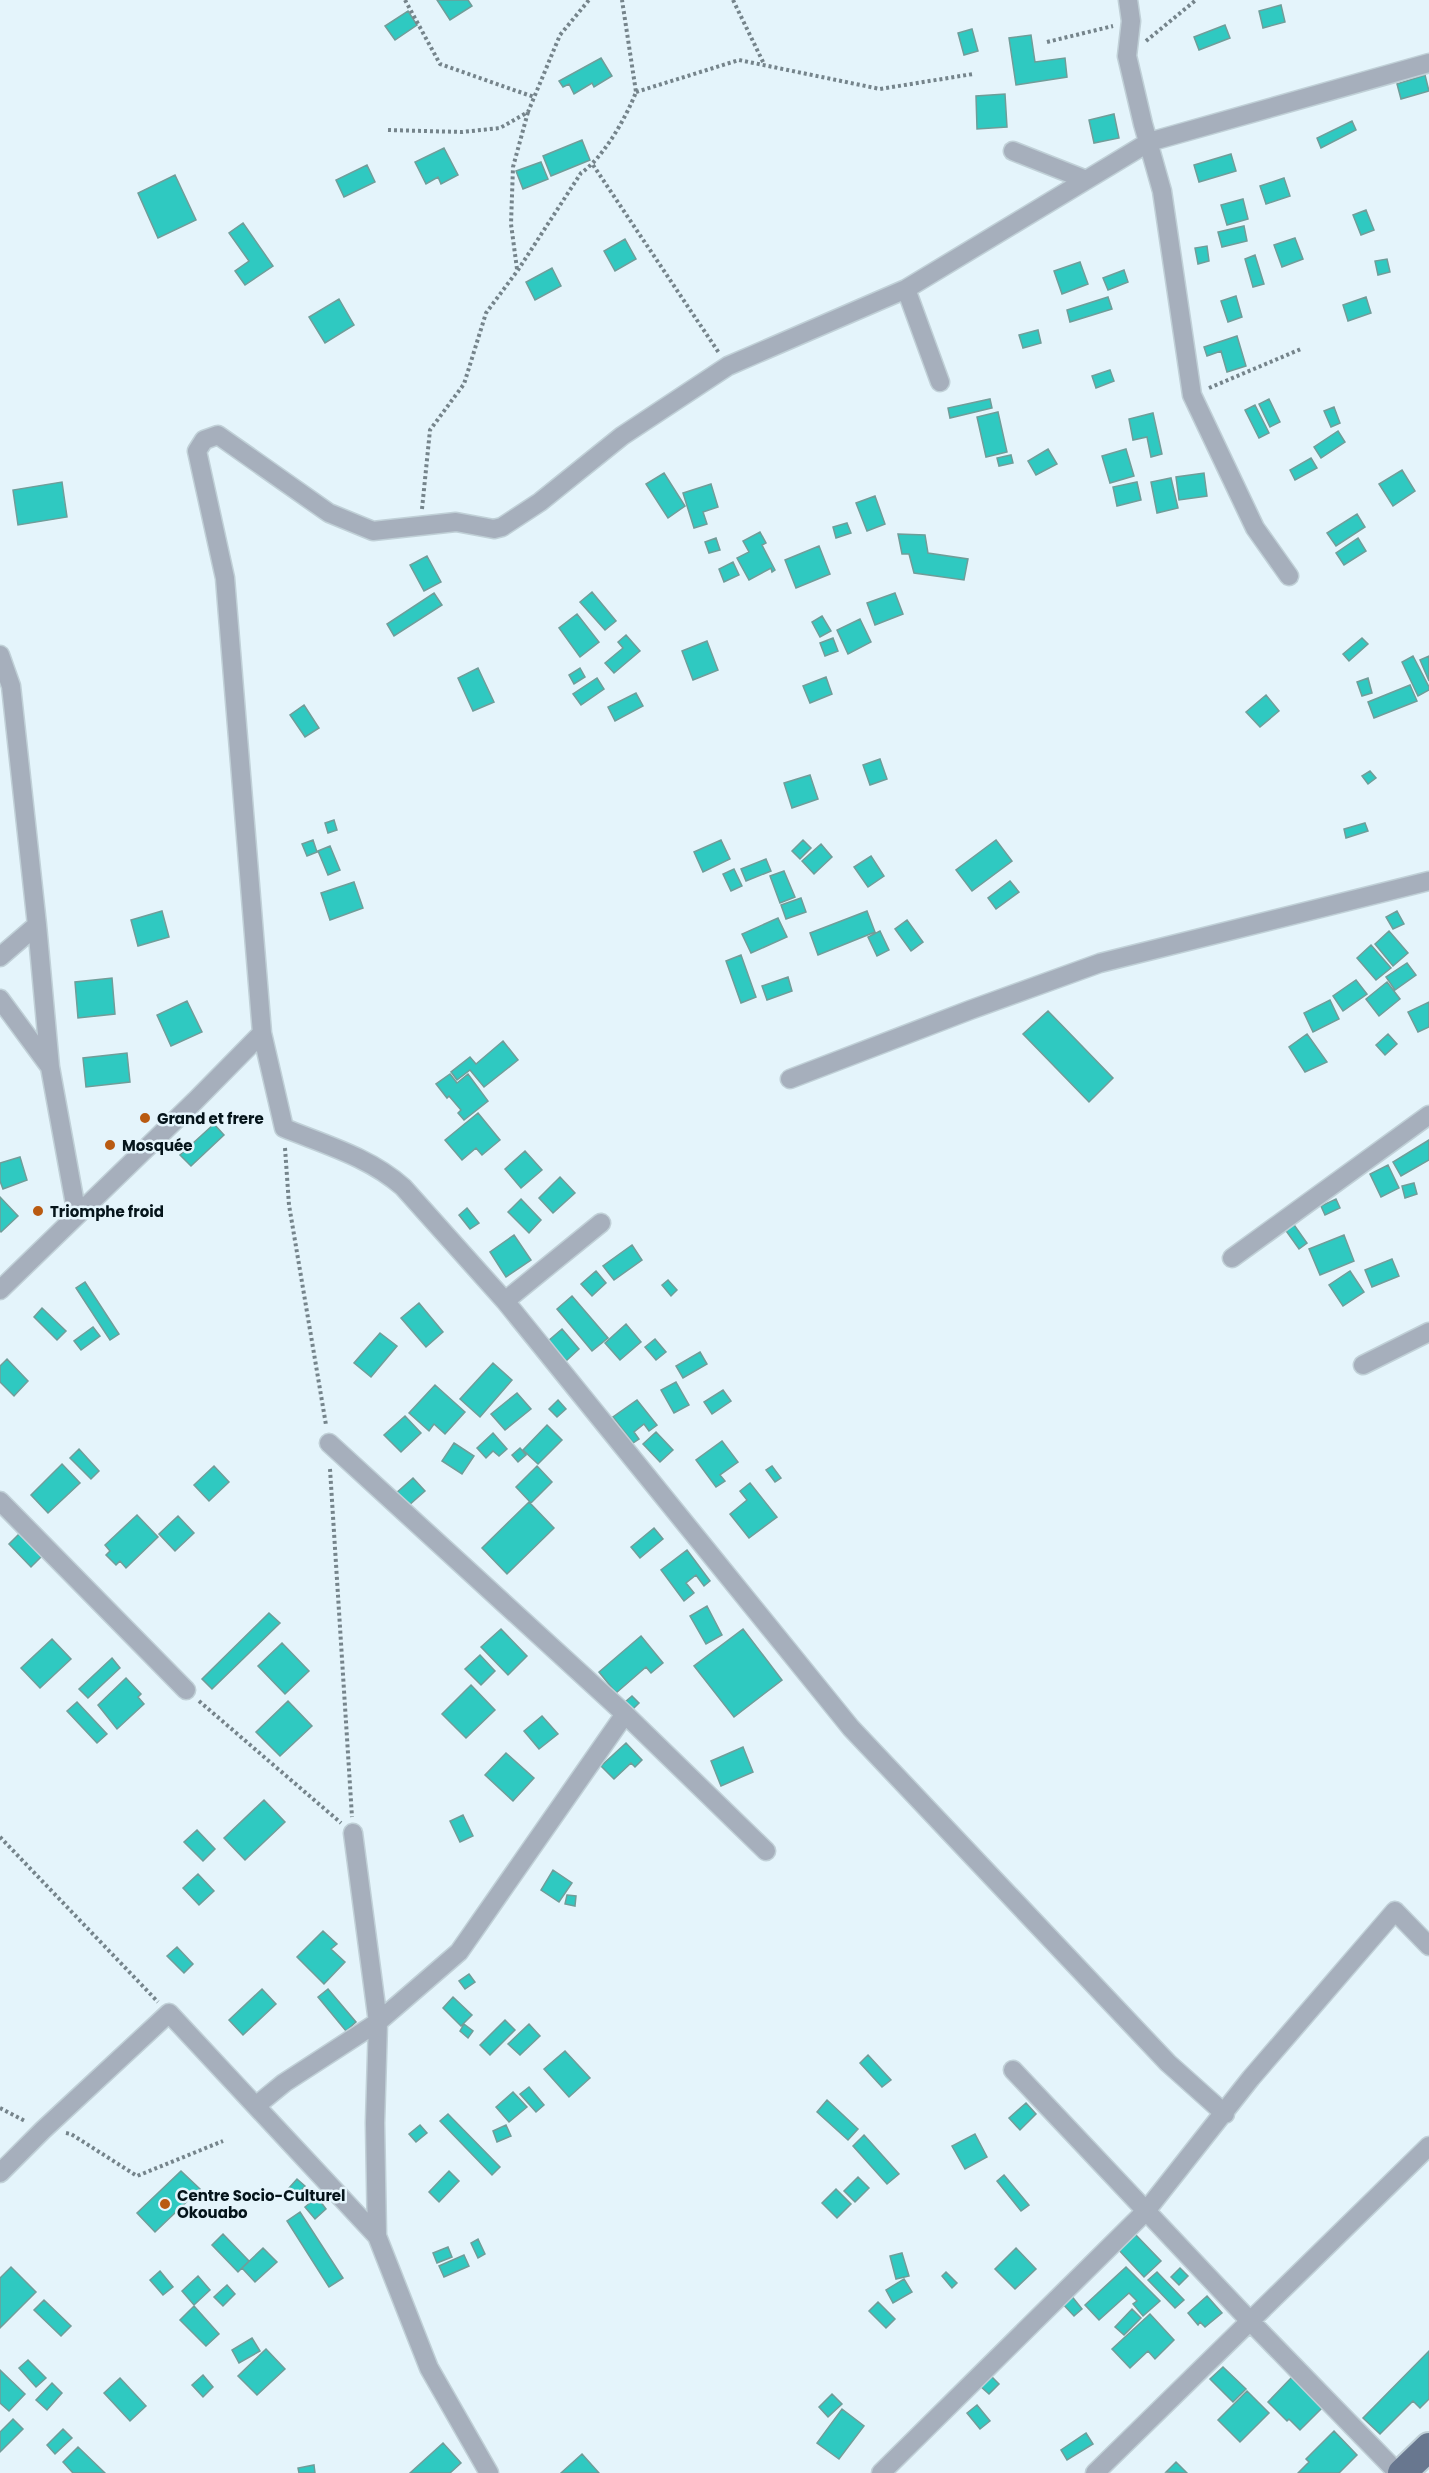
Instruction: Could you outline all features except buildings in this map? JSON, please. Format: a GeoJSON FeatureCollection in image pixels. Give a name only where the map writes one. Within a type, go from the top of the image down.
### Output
{"type":"FeatureCollection","features":[{"type":"Feature","properties":{"kind":"main road"},"geometry":{"type":"LineString","coordinates":[[1400,2473],[1429,2447]]}},
{"type":"Feature","properties":{"kind":"street"},"geometry":{"type":"LineString","coordinates":[[1128,0],[1131,21],[1127,56],[1162,191],[1192,395],[1255,528],[1289,576]]}},
{"type":"Feature","properties":{"kind":"street"},"geometry":{"type":"LineString","coordinates":[[1225,2114],[1168,2063],[851,1728],[505,1300],[403,1187],[387,1173],[369,1162],[284,1128],[262,1033],[225,578],[197,451],[204,440],[218,435],[328,513],[373,531],[420,524],[456,522],[494,529],[502,527],[540,502],[622,436],[728,366],[906,289],[1084,179],[1149,142],[1429,63]]}},
{"type":"Feature","properties":{"kind":"street"},"geometry":{"type":"LineString","coordinates":[[1013,151],[1084,179]]}},
{"type":"Feature","properties":{"kind":"street"},"geometry":{"type":"LineString","coordinates":[[906,289],[940,382]]}},
{"type":"Feature","properties":{"kind":"street"},"geometry":{"type":"LineString","coordinates":[[0,655],[11,686],[50,1067],[77,1215]]}},
{"type":"Feature","properties":{"kind":"street"},"geometry":{"type":"LineString","coordinates":[[790,1079],[1100,963],[1429,881]]}},
{"type":"Feature","properties":{"kind":"street"},"geometry":{"type":"LineString","coordinates":[[0,957],[37,925]]}},
{"type":"Feature","properties":{"kind":"street"},"geometry":{"type":"LineString","coordinates":[[0,999],[50,1067]]}},
{"type":"Feature","properties":{"kind":"street"},"geometry":{"type":"LineString","coordinates":[[0,1290],[262,1033]]}},
{"type":"Feature","properties":{"kind":"street"},"geometry":{"type":"LineString","coordinates":[[1232,1258],[1429,1115]]}},
{"type":"Feature","properties":{"kind":"street"},"geometry":{"type":"LineString","coordinates":[[505,1300],[601,1223]]}},
{"type":"Feature","properties":{"kind":"street"},"geometry":{"type":"LineString","coordinates":[[1363,1365],[1429,1332]]}},
{"type":"Feature","properties":{"kind":"street"},"geometry":{"type":"LineString","coordinates":[[329,1443],[625,1714],[766,1851]]}},
{"type":"Feature","properties":{"kind":"street"},"geometry":{"type":"LineString","coordinates":[[0,1501],[186,1690]]}},
{"type":"Feature","properties":{"kind":"street"},"geometry":{"type":"LineString","coordinates":[[257,2105],[284,2083],[378,2022],[459,1952],[625,1714]]}},
{"type":"Feature","properties":{"kind":"street"},"geometry":{"type":"LineString","coordinates":[[353,1833],[378,2022],[375,2123],[377,2236],[429,2368],[489,2473]]}},
{"type":"Feature","properties":{"kind":"street"},"geometry":{"type":"LineString","coordinates":[[881,2473],[1146,2211],[1225,2114],[1251,2078],[1395,1911],[1429,1946]]}},
{"type":"Feature","properties":{"kind":"street"},"geometry":{"type":"LineString","coordinates":[[0,2173],[169,2013],[377,2236]]}},
{"type":"Feature","properties":{"kind":"street"},"geometry":{"type":"LineString","coordinates":[[1013,2070],[1250,2321],[1400,2473]]}},
{"type":"Feature","properties":{"kind":"street"},"geometry":{"type":"LineString","coordinates":[[1095,2473],[1429,2146]]}},
{"type":"Feature","properties":{"kind":"path"},"geometry":{"type":"LineString","coordinates":[[405,0],[440,64],[534,97]]}},
{"type":"Feature","properties":{"kind":"path"},"geometry":{"type":"LineString","coordinates":[[518,270],[511,224],[513,167],[528,112],[560,35],[589,0]]}},
{"type":"Feature","properties":{"kind":"path"},"geometry":{"type":"LineString","coordinates":[[420,524],[430,430],[464,384],[486,313],[518,270],[581,173],[593,165],[636,92],[622,0]]}},
{"type":"Feature","properties":{"kind":"path"},"geometry":{"type":"LineString","coordinates":[[733,0],[764,65]]}},
{"type":"Feature","properties":{"kind":"path"},"geometry":{"type":"LineString","coordinates":[[1127,56],[1196,0]]}},
{"type":"Feature","properties":{"kind":"path"},"geometry":{"type":"LineString","coordinates":[[1047,42],[1131,21]]}},
{"type":"Feature","properties":{"kind":"path"},"geometry":{"type":"LineString","coordinates":[[636,92],[739,60],[880,89],[973,74]]}},
{"type":"Feature","properties":{"kind":"path"},"geometry":{"type":"LineString","coordinates":[[388,130],[462,132],[500,128],[528,112]]}},
{"type":"Feature","properties":{"kind":"path"},"geometry":{"type":"LineString","coordinates":[[593,165],[728,366]]}},
{"type":"Feature","properties":{"kind":"path"},"geometry":{"type":"LineString","coordinates":[[1192,395],[1300,349]]}},
{"type":"Feature","properties":{"kind":"path"},"geometry":{"type":"LineString","coordinates":[[284,1128],[289,1205],[329,1443],[353,1833]]}},
{"type":"Feature","properties":{"kind":"path"},"geometry":{"type":"LineString","coordinates":[[186,1690],[353,1833]]}},
{"type":"Feature","properties":{"kind":"path"},"geometry":{"type":"LineString","coordinates":[[0,1837],[169,2013]]}},
{"type":"Feature","properties":{"kind":"path"},"geometry":{"type":"LineString","coordinates":[[0,2109],[43,2130],[71,2134],[137,2176],[223,2141]]}},
{"type":"Feature","properties":{"kind":"place","name":"Grand et frere"},"geometry":{"type":"Point","coordinates":[145,1118]}},
{"type":"Feature","properties":{"kind":"place","name":"Mosquée"},"geometry":{"type":"Point","coordinates":[110,1145]}},
{"type":"Feature","properties":{"kind":"place","name":"Triomphe froid"},"geometry":{"type":"Point","coordinates":[38,1211]}},
{"type":"Feature","properties":{"kind":"place","name":"Centre Socio-Culturel Okouabo"},"geometry":{"type":"Point","coordinates":[165,2204]}}]}
